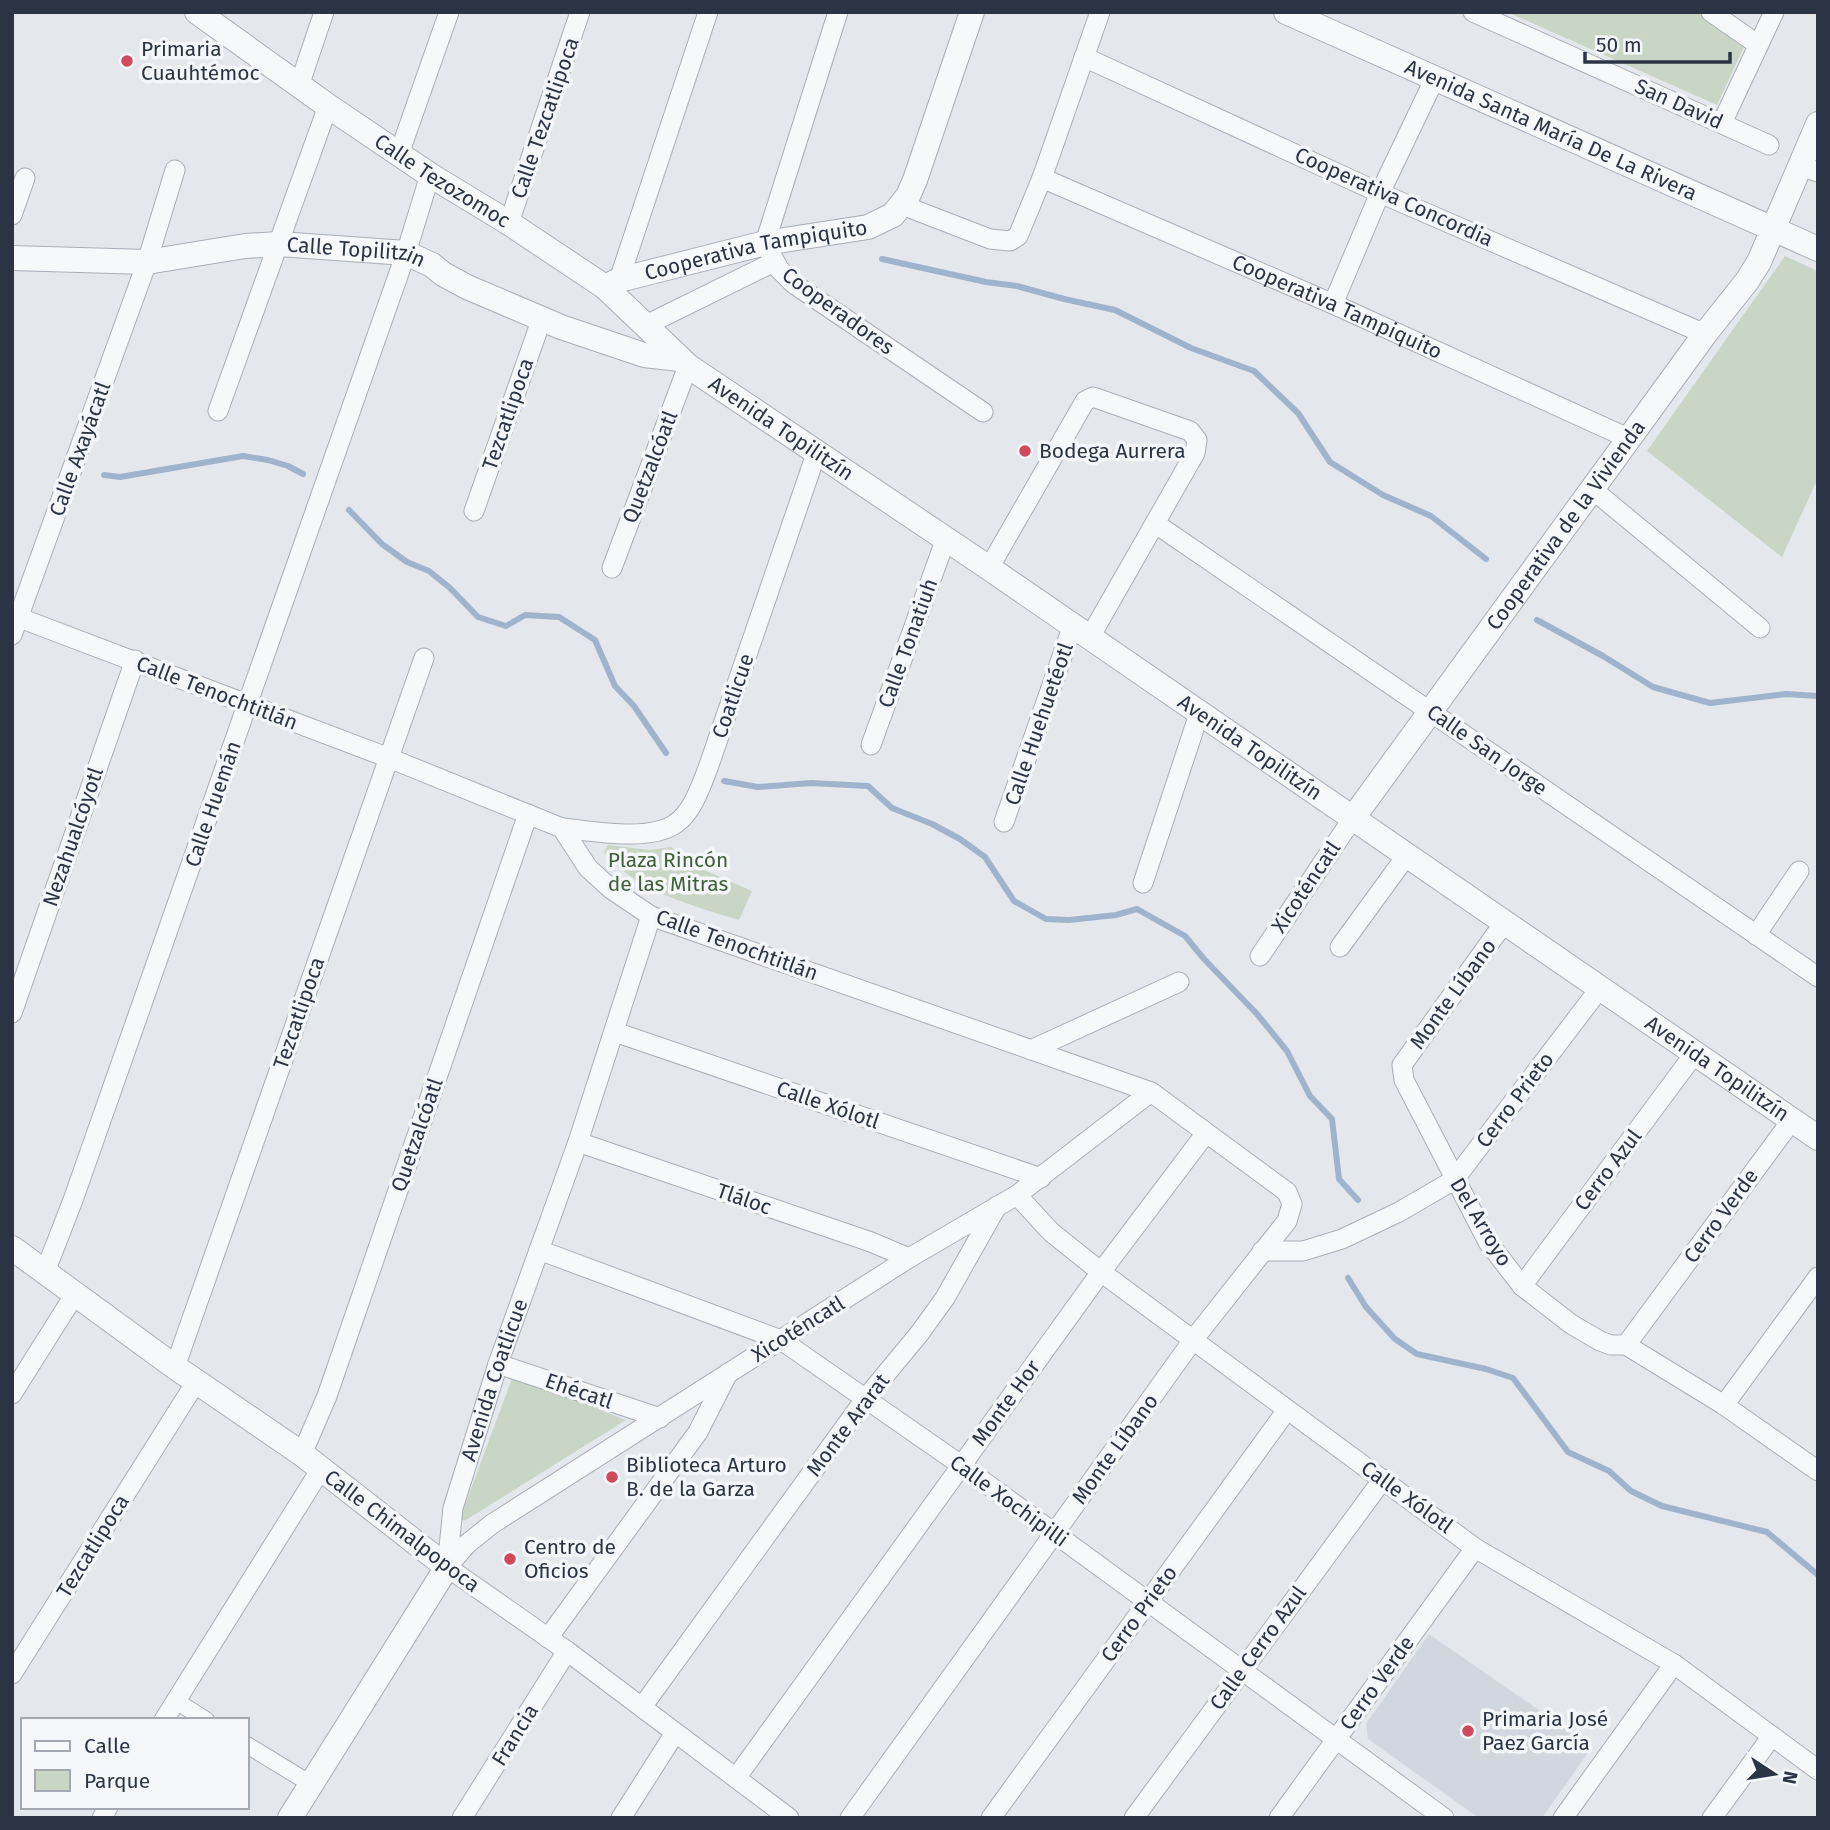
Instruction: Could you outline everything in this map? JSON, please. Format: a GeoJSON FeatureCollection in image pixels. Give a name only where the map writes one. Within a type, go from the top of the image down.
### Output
{"type":"FeatureCollection","features":[{"type":"Feature","properties":{"kind":"street","name":"Calle Tezozomoc"},"geometry":{"type":"LineString","coordinates":[[197,12],[299,86],[430,175],[612,283],[646,324],[684,363]]}},
{"type":"Feature","properties":{"kind":"street"},"geometry":{"type":"LineString","coordinates":[[299,86],[324,12]]}},
{"type":"Feature","properties":{"kind":"street"},"geometry":{"type":"LineString","coordinates":[[399,154],[449,12]]}},
{"type":"Feature","properties":{"kind":"street","name":"Calle Tezcatlipoca"},"geometry":{"type":"LineString","coordinates":[[509,223],[580,12]]}},
{"type":"Feature","properties":{"kind":"street"},"geometry":{"type":"LineString","coordinates":[[612,283],[708,12]]}},
{"type":"Feature","properties":{"kind":"street"},"geometry":{"type":"LineString","coordinates":[[769,253],[838,12]]}},
{"type":"Feature","properties":{"kind":"street"},"geometry":{"type":"LineString","coordinates":[[972,12],[915,180],[902,205],[990,239],[1010,241],[1018,236],[1023,228],[1100,12]]}},
{"type":"Feature","properties":{"kind":"street","name":"Avenida Santa María De La Rivera"},"geometry":{"type":"LineString","coordinates":[[1286,12],[1818,249]]}},
{"type":"Feature","properties":{"kind":"street","name":"San David"},"geometry":{"type":"LineString","coordinates":[[1474,12],[1769,145]]}},
{"type":"Feature","properties":{"kind":"street"},"geometry":{"type":"LineString","coordinates":[[1711,12],[1757,44]]}},
{"type":"Feature","properties":{"kind":"street"},"geometry":{"type":"LineString","coordinates":[[1722,123],[1774,12]]}},
{"type":"Feature","properties":{"kind":"street","name":"Cooperativa Concordia"},"geometry":{"type":"LineString","coordinates":[[1084,57],[1380,193],[1705,334]]}},
{"type":"Feature","properties":{"kind":"street"},"geometry":{"type":"LineString","coordinates":[[1333,304],[1380,193],[1434,78]]}},
{"type":"Feature","properties":{"kind":"street"},"geometry":{"type":"LineString","coordinates":[[219,411],[328,106]]}},
{"type":"Feature","properties":{"kind":"street","name":"Cooperativa de la Vivienda"},"geometry":{"type":"LineString","coordinates":[[1353,818],[1705,334],[1747,281],[1809,169],[1818,124]]}},
{"type":"Feature","properties":{"kind":"street","name":"Calle Axayácatl"},"geometry":{"type":"LineString","coordinates":[[14,622],[147,262],[175,170]]}},
{"type":"Feature","properties":{"kind":"street","name":"Calle Huemán"},"geometry":{"type":"LineString","coordinates":[[45,1272],[248,705],[406,253],[430,175]]}},
{"type":"Feature","properties":{"kind":"street"},"geometry":{"type":"LineString","coordinates":[[12,215],[25,178]]}},
{"type":"Feature","properties":{"kind":"street","name":"Cooperativa Tampiquito"},"geometry":{"type":"LineString","coordinates":[[1042,178],[1333,304],[1630,439]]}},
{"type":"Feature","properties":{"kind":"street","name":"Cooperativa Tampiquito"},"geometry":{"type":"LineString","coordinates":[[612,283],[769,253],[868,227],[893,215],[902,205]]}},
{"type":"Feature","properties":{"kind":"street","name":"Calle Topilitzin"},"geometry":{"type":"LineString","coordinates":[[12,258],[147,262],[234,248],[279,244],[406,253],[432,265],[467,287],[542,317],[626,350],[684,363]]}},
{"type":"Feature","properties":{"kind":"street","name":"Cooperativa Tampiquito"},"geometry":{"type":"LineString","coordinates":[[646,324],[769,253]]}},
{"type":"Feature","properties":{"kind":"street","name":"Cooperadores"},"geometry":{"type":"LineString","coordinates":[[769,253],[794,284],[983,412]]}},
{"type":"Feature","properties":{"kind":"street","name":"Tezcatlipoca"},"geometry":{"type":"LineString","coordinates":[[474,511],[542,317]]}},
{"type":"Feature","properties":{"kind":"street","name":"Avenida Topilitzín"},"geometry":{"type":"LineString","coordinates":[[684,363],[1082,631],[1818,1138]]}},
{"type":"Feature","properties":{"kind":"street","name":"Quetzalcóatl"},"geometry":{"type":"LineString","coordinates":[[612,568],[684,363]]}},
{"type":"Feature","properties":{"kind":"street","name":"Calle Huehuetéotl"},"geometry":{"type":"LineString","coordinates":[[989,568],[1081,405],[1093,397],[1190,431],[1196,440],[1195,453],[1156,524],[1082,631],[1004,822]]}},
{"type":"Feature","properties":{"kind":"street","name":"Coatlicue"},"geometry":{"type":"LineString","coordinates":[[562,828],[624,833],[662,830],[677,823],[692,803],[708,768],[816,454]]}},
{"type":"Feature","properties":{"kind":"street"},"geometry":{"type":"LineString","coordinates":[[1592,489],[1760,628]]}},
{"type":"Feature","properties":{"kind":"street","name":"Calle San Jorge"},"geometry":{"type":"LineString","coordinates":[[1156,524],[1818,977]]}},
{"type":"Feature","properties":{"kind":"street","name":"Calle Tonatiuh"},"geometry":{"type":"LineString","coordinates":[[871,745],[945,541]]}},
{"type":"Feature","properties":{"kind":"street","name":"Calle Tenochtitlán"},"geometry":{"type":"LineString","coordinates":[[14,622],[135,660],[562,828],[588,868],[611,889],[651,916],[1151,1092],[1287,1192],[1292,1204],[1287,1221]]}},
{"type":"Feature","properties":{"kind":"street","name":"Tezcatlipoca"},"geometry":{"type":"LineString","coordinates":[[175,1367],[424,658]]}},
{"type":"Feature","properties":{"kind":"street","name":"Nezahualcóyotl"},"geometry":{"type":"LineString","coordinates":[[12,1013],[135,660]]}},
{"type":"Feature","properties":{"kind":"street"},"geometry":{"type":"LineString","coordinates":[[1143,883],[1199,714]]}},
{"type":"Feature","properties":{"kind":"street","name":"Quetzalcóatl"},"geometry":{"type":"LineString","coordinates":[[165,1718],[311,1462],[327,1396],[528,814]]}},
{"type":"Feature","properties":{"kind":"street","name":"Xicoténcatl"},"geometry":{"type":"LineString","coordinates":[[1260,956],[1353,818]]}},
{"type":"Feature","properties":{"kind":"street"},"geometry":{"type":"LineString","coordinates":[[1340,947],[1407,855]]}},
{"type":"Feature","properties":{"kind":"street"},"geometry":{"type":"LineString","coordinates":[[1756,935],[1799,872]]}},
{"type":"Feature","properties":{"kind":"street","name":"Avenida Coatlicue"},"geometry":{"type":"LineString","coordinates":[[290,1818],[447,1567],[453,1508],[498,1364],[578,1142],[651,916]]}},
{"type":"Feature","properties":{"kind":"street","name":"Monte Líbano"},"geometry":{"type":"LineString","coordinates":[[1402,1065],[1504,923]]}},
{"type":"Feature","properties":{"kind":"street"},"geometry":{"type":"LineString","coordinates":[[1031,1050],[1179,982]]}},
{"type":"Feature","properties":{"kind":"street","name":"Cerro Prieto"},"geometry":{"type":"LineString","coordinates":[[1262,1251],[1303,1251],[1342,1239],[1399,1212],[1454,1180],[1600,988]]}},
{"type":"Feature","properties":{"kind":"street","name":"Calle Xólotl"},"geometry":{"type":"LineString","coordinates":[[615,1032],[1041,1178]]}},
{"type":"Feature","properties":{"kind":"street","name":"Cerro Azul"},"geometry":{"type":"LineString","coordinates":[[1522,1286],[1695,1053]]}},
{"type":"Feature","properties":{"kind":"street","name":"Del Arroyo"},"geometry":{"type":"LineString","coordinates":[[1402,1065],[1404,1080],[1454,1180],[1488,1242],[1522,1286],[1571,1324],[1611,1346],[1626,1345],[1724,1405],[1818,1471]]}},
{"type":"Feature","properties":{"kind":"street","name":"Xicoténcatl"},"geometry":{"type":"LineString","coordinates":[[447,1567],[479,1532],[909,1258],[1017,1195],[1151,1092]]}},
{"type":"Feature","properties":{"kind":"street","name":"Cerro Verde"},"geometry":{"type":"LineString","coordinates":[[1626,1345],[1792,1120]]}},
{"type":"Feature","properties":{"kind":"street","name":"Monte Hor"},"geometry":{"type":"LineString","coordinates":[[736,1777],[1101,1272],[1206,1133]]}},
{"type":"Feature","properties":{"kind":"street","name":"Tláloc"},"geometry":{"type":"LineString","coordinates":[[578,1142],[870,1242],[909,1258]]}},
{"type":"Feature","properties":{"kind":"street","name":"Calle Xólotl"},"geometry":{"type":"LineString","coordinates":[[1017,1195],[1051,1231],[1101,1272],[1475,1548],[1674,1664],[1818,1770]]}},
{"type":"Feature","properties":{"kind":"street","name":"Monte Ararat"},"geometry":{"type":"LineString","coordinates":[[642,1707],[866,1398],[945,1298],[998,1205]]}},
{"type":"Feature","properties":{"kind":"street","name":"Monte Líbano"},"geometry":{"type":"LineString","coordinates":[[850,1818],[1193,1340],[1287,1221]]}},
{"type":"Feature","properties":{"kind":"street","name":"Calle Chimalpopoca"},"geometry":{"type":"LineString","coordinates":[[12,1248],[311,1462],[447,1567],[567,1651],[736,1777],[782,1816]]}},
{"type":"Feature","properties":{"kind":"street","name":"Calle Xochipilli"},"geometry":{"type":"LineString","coordinates":[[539,1250],[781,1340],[961,1465],[1242,1669],[1336,1738],[1432,1814]]}},
{"type":"Feature","properties":{"kind":"street"},"geometry":{"type":"LineString","coordinates":[[1724,1405],[1818,1277]]}},
{"type":"Feature","properties":{"kind":"street"},"geometry":{"type":"LineString","coordinates":[[12,1394],[75,1294]]}},
{"type":"Feature","properties":{"kind":"street","name":"Ehécatl"},"geometry":{"type":"LineString","coordinates":[[498,1364],[660,1418]]}},
{"type":"Feature","properties":{"kind":"street"},"geometry":{"type":"LineString","coordinates":[[548,1638],[698,1432],[729,1372]]}},
{"type":"Feature","properties":{"kind":"street","name":"Tezcatlipoca"},"geometry":{"type":"LineString","coordinates":[[12,1674],[196,1382]]}},
{"type":"Feature","properties":{"kind":"street","name":"Cerro Prieto"},"geometry":{"type":"LineString","coordinates":[[991,1818],[1287,1410]]}},
{"type":"Feature","properties":{"kind":"street","name":"Calle Cerro Azul"},"geometry":{"type":"LineString","coordinates":[[1135,1818],[1383,1479]]}},
{"type":"Feature","properties":{"kind":"street","name":"Cerro Verde"},"geometry":{"type":"LineString","coordinates":[[1279,1818],[1475,1548]]}},
{"type":"Feature","properties":{"kind":"street","name":"Francia"},"geometry":{"type":"LineString","coordinates":[[462,1818],[567,1651]]}},
{"type":"Feature","properties":{"kind":"street"},"geometry":{"type":"LineString","coordinates":[[1563,1818],[1674,1664]]}},
{"type":"Feature","properties":{"kind":"street"},"geometry":{"type":"LineString","coordinates":[[176,1701],[203,1718]]}},
{"type":"Feature","properties":{"kind":"street"},"geometry":{"type":"LineString","coordinates":[[621,1818],[675,1733]]}},
{"type":"Feature","properties":{"kind":"street"},"geometry":{"type":"LineString","coordinates":[[1712,1818],[1772,1736]]}},
{"type":"Feature","properties":{"kind":"street"},"geometry":{"type":"LineString","coordinates":[[248,1746],[311,1784]]}},
{"type":"Feature","properties":{"kind":"shaded area","name":"Primaria José Paez García"},"geometry":{"type":"Polygon","coordinates":[[[1429,1634],[1592,1747],[1542,1818],[1479,1818],[1368,1739],[1366,1724],[1429,1634]]]}},
{"type":"Feature","properties":{"kind":"green space"},"geometry":{"type":"Polygon","coordinates":[[[1507,12],[1698,12],[1744,47],[1717,105],[1507,12]]]}},
{"type":"Feature","properties":{"kind":"green space"},"geometry":{"type":"Polygon","coordinates":[[[1785,256],[1818,271],[1818,478],[1782,557],[1647,451],[1785,256]]]}},
{"type":"Feature","properties":{"kind":"green space","name":"Plaza Rincón de las Mitras"},"geometry":{"type":"Polygon","coordinates":[[[608,845],[650,850],[671,847],[693,865],[752,891],[739,920],[704,909],[666,895],[631,877],[604,852],[608,845]]]}},
{"type":"Feature","properties":{"kind":"green space"},"geometry":{"type":"Polygon","coordinates":[[[513,1376],[626,1420],[466,1520],[459,1521],[513,1376]]]}},
{"type":"Feature","properties":{"kind":"waterway"},"geometry":{"type":"LineString","coordinates":[[882,259],[986,282],[1017,286],[1115,310],[1191,348],[1254,371],[1298,413],[1330,462],[1383,495],[1431,516],[1486,559]]}},
{"type":"Feature","properties":{"kind":"waterway"},"geometry":{"type":"LineString","coordinates":[[104,475],[120,477],[243,456],[268,460],[303,474]]}},
{"type":"Feature","properties":{"kind":"waterway"},"geometry":{"type":"LineString","coordinates":[[349,510],[382,544],[407,562],[429,571],[478,617],[506,626],[525,615],[559,617],[595,640],[615,686],[634,706],[666,753]]}},
{"type":"Feature","properties":{"kind":"waterway"},"geometry":{"type":"LineString","coordinates":[[1537,620],[1653,687],[1710,703],[1786,694],[1818,696]]}},
{"type":"Feature","properties":{"kind":"waterway"},"geometry":{"type":"LineString","coordinates":[[724,781],[758,787],[811,783],[868,786],[892,808],[932,824],[985,857],[1014,901],[1046,919],[1069,920],[1116,915],[1137,909],[1185,936],[1257,1014],[1287,1051],[1310,1096],[1332,1119],[1339,1179],[1358,1200]]}},
{"type":"Feature","properties":{"kind":"waterway"},"geometry":{"type":"LineString","coordinates":[[1348,1278],[1366,1307],[1395,1339],[1417,1354],[1486,1369],[1513,1378],[1568,1452],[1609,1471],[1631,1491],[1662,1506],[1767,1532],[1818,1575]]}},
{"type":"Feature","properties":{"kind":"place","name":"Primaria Cuauhtémoc"},"geometry":{"type":"Point","coordinates":[127,61]}},
{"type":"Feature","properties":{"kind":"place","name":"Bodega Aurrera"},"geometry":{"type":"Point","coordinates":[1025,451]}},
{"type":"Feature","properties":{"kind":"place","name":"Biblioteca Arturo B. de la Garza"},"geometry":{"type":"Point","coordinates":[612,1477]}},
{"type":"Feature","properties":{"kind":"place","name":"Centro de Oficios"},"geometry":{"type":"Point","coordinates":[510,1559]}},
{"type":"Feature","properties":{"kind":"place","name":"Primaria José Paez García"},"geometry":{"type":"Point","coordinates":[1468,1731]}}]}
